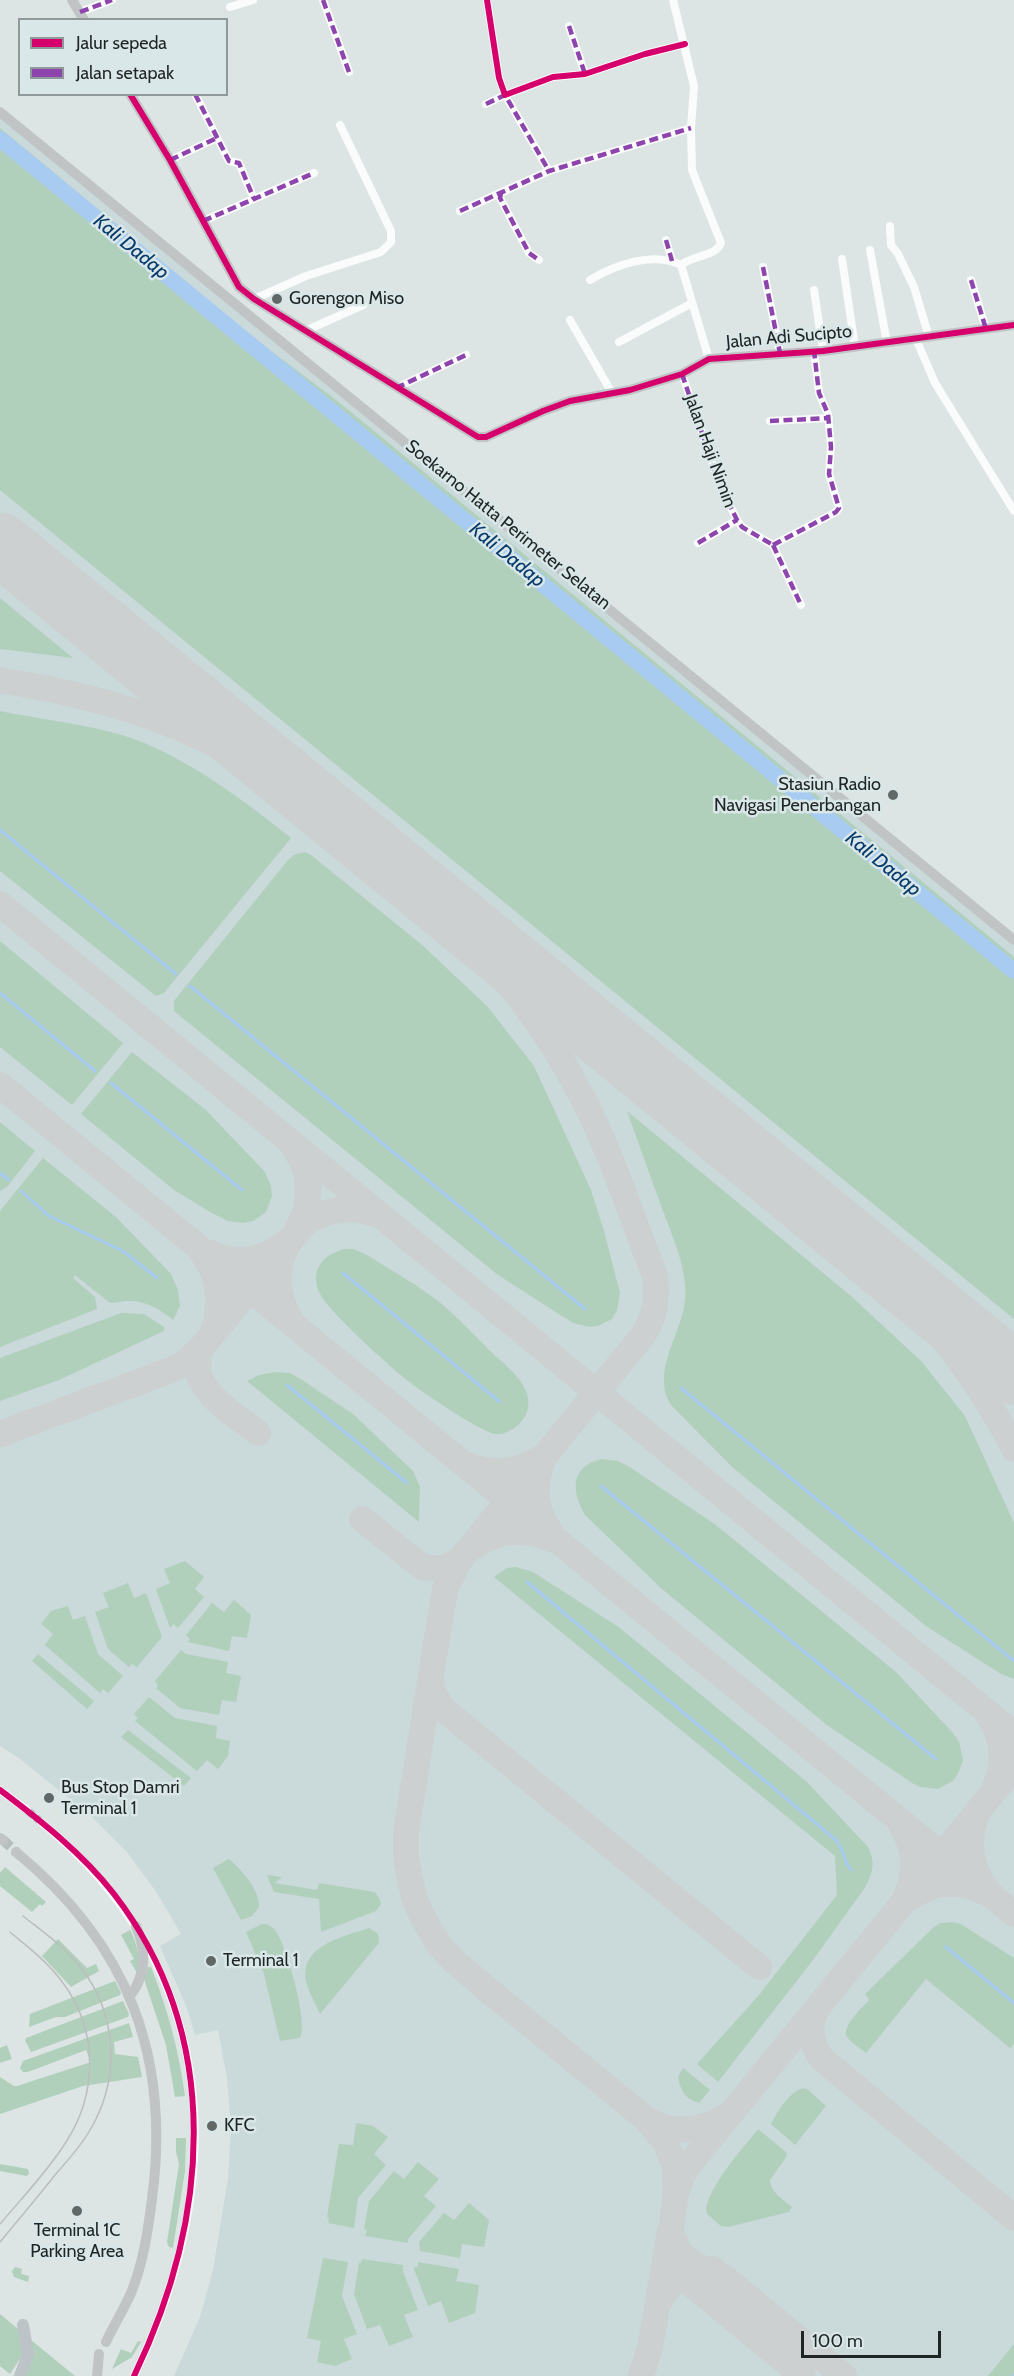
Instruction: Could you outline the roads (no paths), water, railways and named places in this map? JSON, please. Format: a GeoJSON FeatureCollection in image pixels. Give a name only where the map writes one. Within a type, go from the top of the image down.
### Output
{"type":"FeatureCollection","features":[{"type":"Feature","properties":{"kind":"main road"},"geometry":{"type":"LineString","coordinates":[[20,2376],[28,2354],[23,2325]]}},
{"type":"Feature","properties":{"kind":"street"},"geometry":{"type":"LineString","coordinates":[[72,0],[82,16],[112,0]]}},
{"type":"Feature","properties":{"kind":"street"},"geometry":{"type":"LineString","coordinates":[[230,7],[253,0]]}},
{"type":"Feature","properties":{"kind":"street"},"geometry":{"type":"LineString","coordinates":[[322,0],[349,72]]}},
{"type":"Feature","properties":{"kind":"street"},"geometry":{"type":"LineString","coordinates":[[487,0],[499,78],[505,95],[549,171]]}},
{"type":"Feature","properties":{"kind":"street"},"geometry":{"type":"LineString","coordinates":[[673,0],[694,86],[691,128],[692,170],[721,245],[717,250],[693,258],[681,266]]}},
{"type":"Feature","properties":{"kind":"street"},"geometry":{"type":"LineString","coordinates":[[569,26],[585,74]]}},
{"type":"Feature","properties":{"kind":"street"},"geometry":{"type":"LineString","coordinates":[[486,104],[553,76],[585,74],[645,54],[685,44]]}},
{"type":"Feature","properties":{"kind":"street"},"geometry":{"type":"LineString","coordinates":[[131,96],[170,160],[236,283],[254,299],[396,388],[466,355]]}},
{"type":"Feature","properties":{"kind":"street"},"geometry":{"type":"LineString","coordinates":[[196,96],[229,161],[239,163],[254,199]]}},
{"type":"Feature","properties":{"kind":"street","name":"Soekarno Hatta Perimeter Selatan"},"geometry":{"type":"LineString","coordinates":[[0,112],[1014,940]]}},
{"type":"Feature","properties":{"kind":"street"},"geometry":{"type":"LineString","coordinates":[[254,299],[312,273],[373,255],[387,248],[391,242],[391,231],[340,126]]}},
{"type":"Feature","properties":{"kind":"street"},"geometry":{"type":"LineString","coordinates":[[460,211],[549,171],[691,128]]}},
{"type":"Feature","properties":{"kind":"street"},"geometry":{"type":"LineString","coordinates":[[170,160],[217,138]]}},
{"type":"Feature","properties":{"kind":"street"},"geometry":{"type":"LineString","coordinates":[[203,221],[314,174]]}},
{"type":"Feature","properties":{"kind":"street"},"geometry":{"type":"LineString","coordinates":[[501,194],[500,198],[529,253],[539,260]]}},
{"type":"Feature","properties":{"kind":"street"},"geometry":{"type":"LineString","coordinates":[[890,226],[891,245],[898,254],[914,288],[929,338]]}},
{"type":"Feature","properties":{"kind":"street"},"geometry":{"type":"LineString","coordinates":[[666,240],[672,261]]}},
{"type":"Feature","properties":{"kind":"street"},"geometry":{"type":"LineString","coordinates":[[870,250],[887,343]]}},
{"type":"Feature","properties":{"kind":"street"},"geometry":{"type":"LineString","coordinates":[[590,280],[604,271],[649,259],[672,261],[681,266],[709,358]]}},
{"type":"Feature","properties":{"kind":"street"},"geometry":{"type":"LineString","coordinates":[[842,259],[855,347]]}},
{"type":"Feature","properties":{"kind":"street"},"geometry":{"type":"LineString","coordinates":[[763,267],[780,353]]}},
{"type":"Feature","properties":{"kind":"street"},"geometry":{"type":"LineString","coordinates":[[971,280],[986,329]]}},
{"type":"Feature","properties":{"kind":"street"},"geometry":{"type":"LineString","coordinates":[[801,605],[773,545],[839,510],[829,474],[831,447],[829,418],[819,393],[814,290]]}},
{"type":"Feature","properties":{"kind":"street"},"geometry":{"type":"LineString","coordinates":[[619,342],[692,303]]}},
{"type":"Feature","properties":{"kind":"street"},"geometry":{"type":"LineString","coordinates":[[306,331],[363,305]]}},
{"type":"Feature","properties":{"kind":"street"},"geometry":{"type":"LineString","coordinates":[[570,320],[612,393]]}},
{"type":"Feature","properties":{"kind":"street","name":"Jalan Adi Sucipto"},"geometry":{"type":"LineString","coordinates":[[396,388],[472,434],[486,437],[570,401],[612,393],[682,374],[709,358],[855,347],[1014,325]]}},
{"type":"Feature","properties":{"kind":"street"},"geometry":{"type":"LineString","coordinates":[[916,339],[935,382],[1014,511]]}},
{"type":"Feature","properties":{"kind":"street","name":"Jalan Haji Nimin"},"geometry":{"type":"LineString","coordinates":[[682,374],[719,483],[737,520],[742,527],[773,545]]}},
{"type":"Feature","properties":{"kind":"street"},"geometry":{"type":"LineString","coordinates":[[770,421],[829,418]]}},
{"type":"Feature","properties":{"kind":"street"},"geometry":{"type":"LineString","coordinates":[[698,543],[737,520]]}},
{"type":"Feature","properties":{"kind":"street"},"geometry":{"type":"LineString","coordinates":[[0,1790],[27,1810]]}},
{"type":"Feature","properties":{"kind":"street"},"geometry":{"type":"LineString","coordinates":[[41,1822],[77,1853],[136,1926],[169,1992],[184,2038],[192,2083],[192,2174],[177,2261],[161,2315],[134,2376]]}},
{"type":"Feature","properties":{"kind":"street"},"geometry":{"type":"LineString","coordinates":[[16,1852],[63,1895],[106,1949],[140,2024],[154,2087],[158,2119],[157,2162],[146,2238],[131,2291],[106,2342]]}},
{"type":"Feature","properties":{"kind":"street"},"geometry":{"type":"LineString","coordinates":[[129,1996],[141,1975],[144,1959],[136,1926]]}},
{"type":"Feature","properties":{"kind":"street"},"geometry":{"type":"LineString","coordinates":[[97,2376],[99,2354]]}},
{"type":"Feature","properties":{"kind":"waterway","name":"Kali Dadap"},"geometry":{"type":"LineString","coordinates":[[0,139],[1014,971]]}},
{"type":"Feature","properties":{"kind":"waterway"},"geometry":{"type":"LineString","coordinates":[[0,830],[176,974]]}},
{"type":"Feature","properties":{"kind":"waterway"},"geometry":{"type":"LineString","coordinates":[[190,986],[585,1309]]}},
{"type":"Feature","properties":{"kind":"waterway"},"geometry":{"type":"LineString","coordinates":[[0,993],[95,1071]]}},
{"type":"Feature","properties":{"kind":"waterway"},"geometry":{"type":"LineString","coordinates":[[111,1083],[242,1190]]}},
{"type":"Feature","properties":{"kind":"waterway"},"geometry":{"type":"LineString","coordinates":[[0,1173],[9,1180]]}},
{"type":"Feature","properties":{"kind":"waterway"},"geometry":{"type":"LineString","coordinates":[[21,1191],[49,1216],[123,1251],[157,1278]]}},
{"type":"Feature","properties":{"kind":"waterway"},"geometry":{"type":"LineString","coordinates":[[343,1273],[500,1402]]}},
{"type":"Feature","properties":{"kind":"waterway"},"geometry":{"type":"LineString","coordinates":[[287,1385],[407,1483]]}},
{"type":"Feature","properties":{"kind":"waterway"},"geometry":{"type":"LineString","coordinates":[[681,1388],[1014,1661]]}},
{"type":"Feature","properties":{"kind":"waterway"},"geometry":{"type":"LineString","coordinates":[[601,1486],[936,1759]]}},
{"type":"Feature","properties":{"kind":"waterway"},"geometry":{"type":"LineString","coordinates":[[527,1582],[836,1840],[851,1870]]}},
{"type":"Feature","properties":{"kind":"waterway"},"geometry":{"type":"LineString","coordinates":[[946,1947],[1014,2003]]}},
{"type":"Feature","properties":{"kind":"tunnel"},"geometry":{"type":"LineString","coordinates":[[27,1810],[41,1822]]}},
{"type":"Feature","properties":{"kind":"tunnel"},"geometry":{"type":"LineString","coordinates":[[3,1840],[16,1852]]}},
{"type":"Feature","properties":{"kind":"tram line"},"geometry":{"type":"LineString","coordinates":[[0,2242],[87,2134],[104,2100],[111,2061],[107,2022],[92,1985],[68,1953],[23,1916]]}},
{"type":"Feature","properties":{"kind":"tram line"},"geometry":{"type":"LineString","coordinates":[[0,2224],[66,2142],[84,2103],[90,2062],[83,2021],[63,1983],[38,1956],[10,1932]]}},
{"type":"Feature","properties":{"kind":"place","name":"Gorengon Miso"},"geometry":{"type":"Point","coordinates":[277,299]}},
{"type":"Feature","properties":{"kind":"place","name":"Stasiun Radio Navigasi Penerbangan"},"geometry":{"type":"Point","coordinates":[893,795]}},
{"type":"Feature","properties":{"kind":"place","name":"Bus Stop Damri Terminal 1"},"geometry":{"type":"Point","coordinates":[49,1798]}},
{"type":"Feature","properties":{"kind":"place","name":"Terminal 1"},"geometry":{"type":"Point","coordinates":[211,1961]}},
{"type":"Feature","properties":{"kind":"place","name":"KFC"},"geometry":{"type":"Point","coordinates":[212,2126]}},
{"type":"Feature","properties":{"kind":"place","name":"Terminal 1C Parking Area"},"geometry":{"type":"Point","coordinates":[77,2211]}}]}
